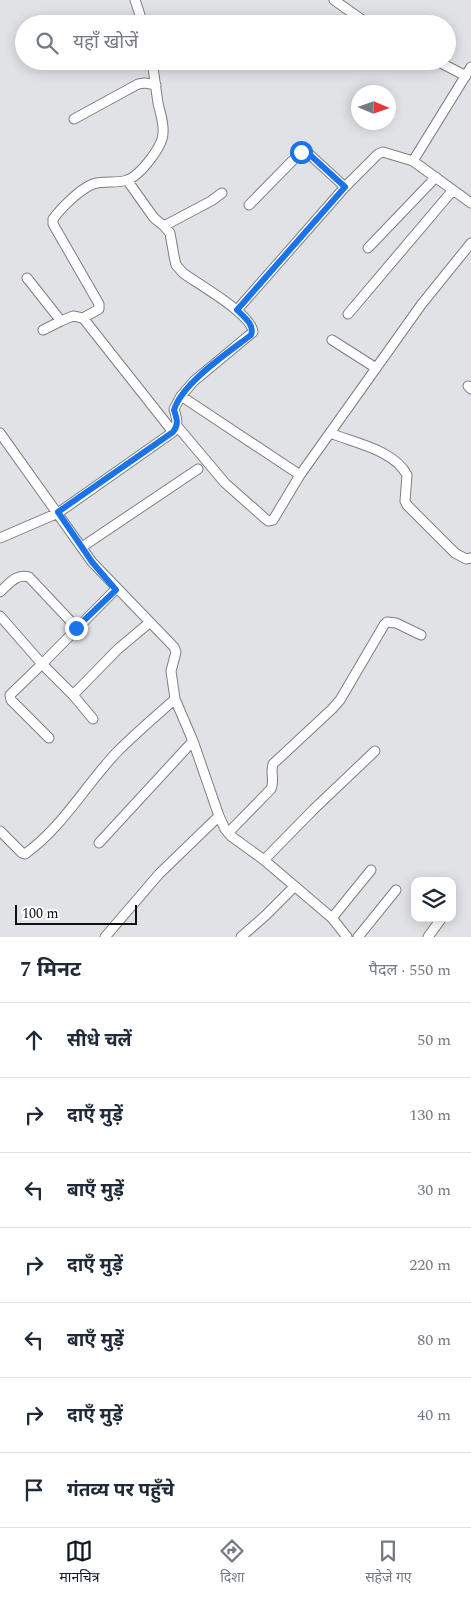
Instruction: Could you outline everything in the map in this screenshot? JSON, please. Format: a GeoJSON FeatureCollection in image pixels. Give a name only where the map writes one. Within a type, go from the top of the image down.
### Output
{"type":"FeatureCollection","features":[{"type":"Feature","properties":{"kind":"street"},"geometry":{"type":"LineString","coordinates":[[135,0],[140,15]]}},
{"type":"Feature","properties":{"kind":"street"},"geometry":{"type":"LineString","coordinates":[[334,0],[355,15]]}},
{"type":"Feature","properties":{"kind":"street"},"geometry":{"type":"LineString","coordinates":[[413,160],[471,67]]}},
{"type":"Feature","properties":{"kind":"street"},"geometry":{"type":"LineString","coordinates":[[83,318],[99,309],[99,304],[53,224],[53,219],[84,190],[94,184],[127,180],[135,176],[144,168],[162,142],[163,122],[154,70]]}},
{"type":"Feature","properties":{"kind":"street"},"geometry":{"type":"LineString","coordinates":[[454,70],[466,76]]}},
{"type":"Feature","properties":{"kind":"street"},"geometry":{"type":"LineString","coordinates":[[74,119],[138,84],[156,85]]}},
{"type":"Feature","properties":{"kind":"street"},"geometry":{"type":"LineString","coordinates":[[249,205],[304,151],[345,187]]}},
{"type":"Feature","properties":{"kind":"street"},"geometry":{"type":"LineString","coordinates":[[237,310],[345,187],[378,154],[383,152],[413,160],[471,203]]}},
{"type":"Feature","properties":{"kind":"street"},"geometry":{"type":"LineString","coordinates":[[368,248],[436,177]]}},
{"type":"Feature","properties":{"kind":"street"},"geometry":{"type":"LineString","coordinates":[[127,180],[154,218],[170,233],[176,265],[183,273],[237,310],[252,326],[253,332],[251,335],[194,381],[181,396],[174,410],[175,429]]}},
{"type":"Feature","properties":{"kind":"street"},"geometry":{"type":"LineString","coordinates":[[348,314],[453,190]]}},
{"type":"Feature","properties":{"kind":"street"},"geometry":{"type":"LineString","coordinates":[[164,226],[211,201],[222,193]]}},
{"type":"Feature","properties":{"kind":"street"},"geometry":{"type":"LineString","coordinates":[[43,330],[73,316],[83,318],[175,429],[225,483],[268,521],[274,520],[300,475],[420,305],[471,243]]}},
{"type":"Feature","properties":{"kind":"street"},"geometry":{"type":"LineString","coordinates":[[27,278],[61,321]]}},
{"type":"Feature","properties":{"kind":"street"},"geometry":{"type":"LineString","coordinates":[[332,340],[376,368]]}},
{"type":"Feature","properties":{"kind":"street"},"geometry":{"type":"LineString","coordinates":[[181,396],[300,475]]}},
{"type":"Feature","properties":{"kind":"street"},"geometry":{"type":"LineString","coordinates":[[0,538],[58,512],[175,429]]}},
{"type":"Feature","properties":{"kind":"street"},"geometry":{"type":"LineString","coordinates":[[0,433],[92,562],[116,590],[174,647],[176,652],[171,672],[175,699],[193,741],[219,816],[228,833],[264,860],[332,918],[347,937]]}},
{"type":"Feature","properties":{"kind":"street"},"geometry":{"type":"LineString","coordinates":[[330,433],[381,452],[395,460],[407,475],[405,501],[407,505],[455,553],[466,559],[471,558]]}},
{"type":"Feature","properties":{"kind":"street"},"geometry":{"type":"LineString","coordinates":[[82,547],[198,469]]}},
{"type":"Feature","properties":{"kind":"street"},"geometry":{"type":"LineString","coordinates":[[0,592],[18,576],[29,577],[76,628]]}},
{"type":"Feature","properties":{"kind":"street"},"geometry":{"type":"LineString","coordinates":[[49,738],[10,697],[76,628],[116,590]]}},
{"type":"Feature","properties":{"kind":"street"},"geometry":{"type":"LineString","coordinates":[[0,616],[93,719]]}},
{"type":"Feature","properties":{"kind":"street"},"geometry":{"type":"LineString","coordinates":[[228,833],[271,789],[274,783],[271,769],[273,764],[340,700],[384,625],[387,622],[396,623],[421,635]]}},
{"type":"Feature","properties":{"kind":"street"},"geometry":{"type":"LineString","coordinates":[[73,695],[118,648],[149,623]]}},
{"type":"Feature","properties":{"kind":"street"},"geometry":{"type":"LineString","coordinates":[[0,831],[22,853],[25,854],[31,850],[52,829],[118,751],[175,699]]}},
{"type":"Feature","properties":{"kind":"street"},"geometry":{"type":"LineString","coordinates":[[99,843],[193,741]]}},
{"type":"Feature","properties":{"kind":"street"},"geometry":{"type":"LineString","coordinates":[[264,860],[375,751]]}},
{"type":"Feature","properties":{"kind":"street"},"geometry":{"type":"LineString","coordinates":[[105,937],[159,874],[219,816]]}},
{"type":"Feature","properties":{"kind":"street"},"geometry":{"type":"LineString","coordinates":[[332,918],[371,870]]}},
{"type":"Feature","properties":{"kind":"street"},"geometry":{"type":"LineString","coordinates":[[241,937],[294,887]]}},
{"type":"Feature","properties":{"kind":"street"},"geometry":{"type":"LineString","coordinates":[[358,937],[396,890]]}},
{"type":"Feature","properties":{"kind":"street"},"geometry":{"type":"LineString","coordinates":[[428,937],[439,922]]}},
{"type":"Feature","properties":{"kind":"route"},"geometry":{"type":"LineString","coordinates":[[76,628],[116,590],[92,562],[58,512],[173,432],[178,426],[174,410],[181,396],[216,361],[251,335],[253,332],[252,326],[237,310],[345,187],[308,153],[301,152]]}}]}
